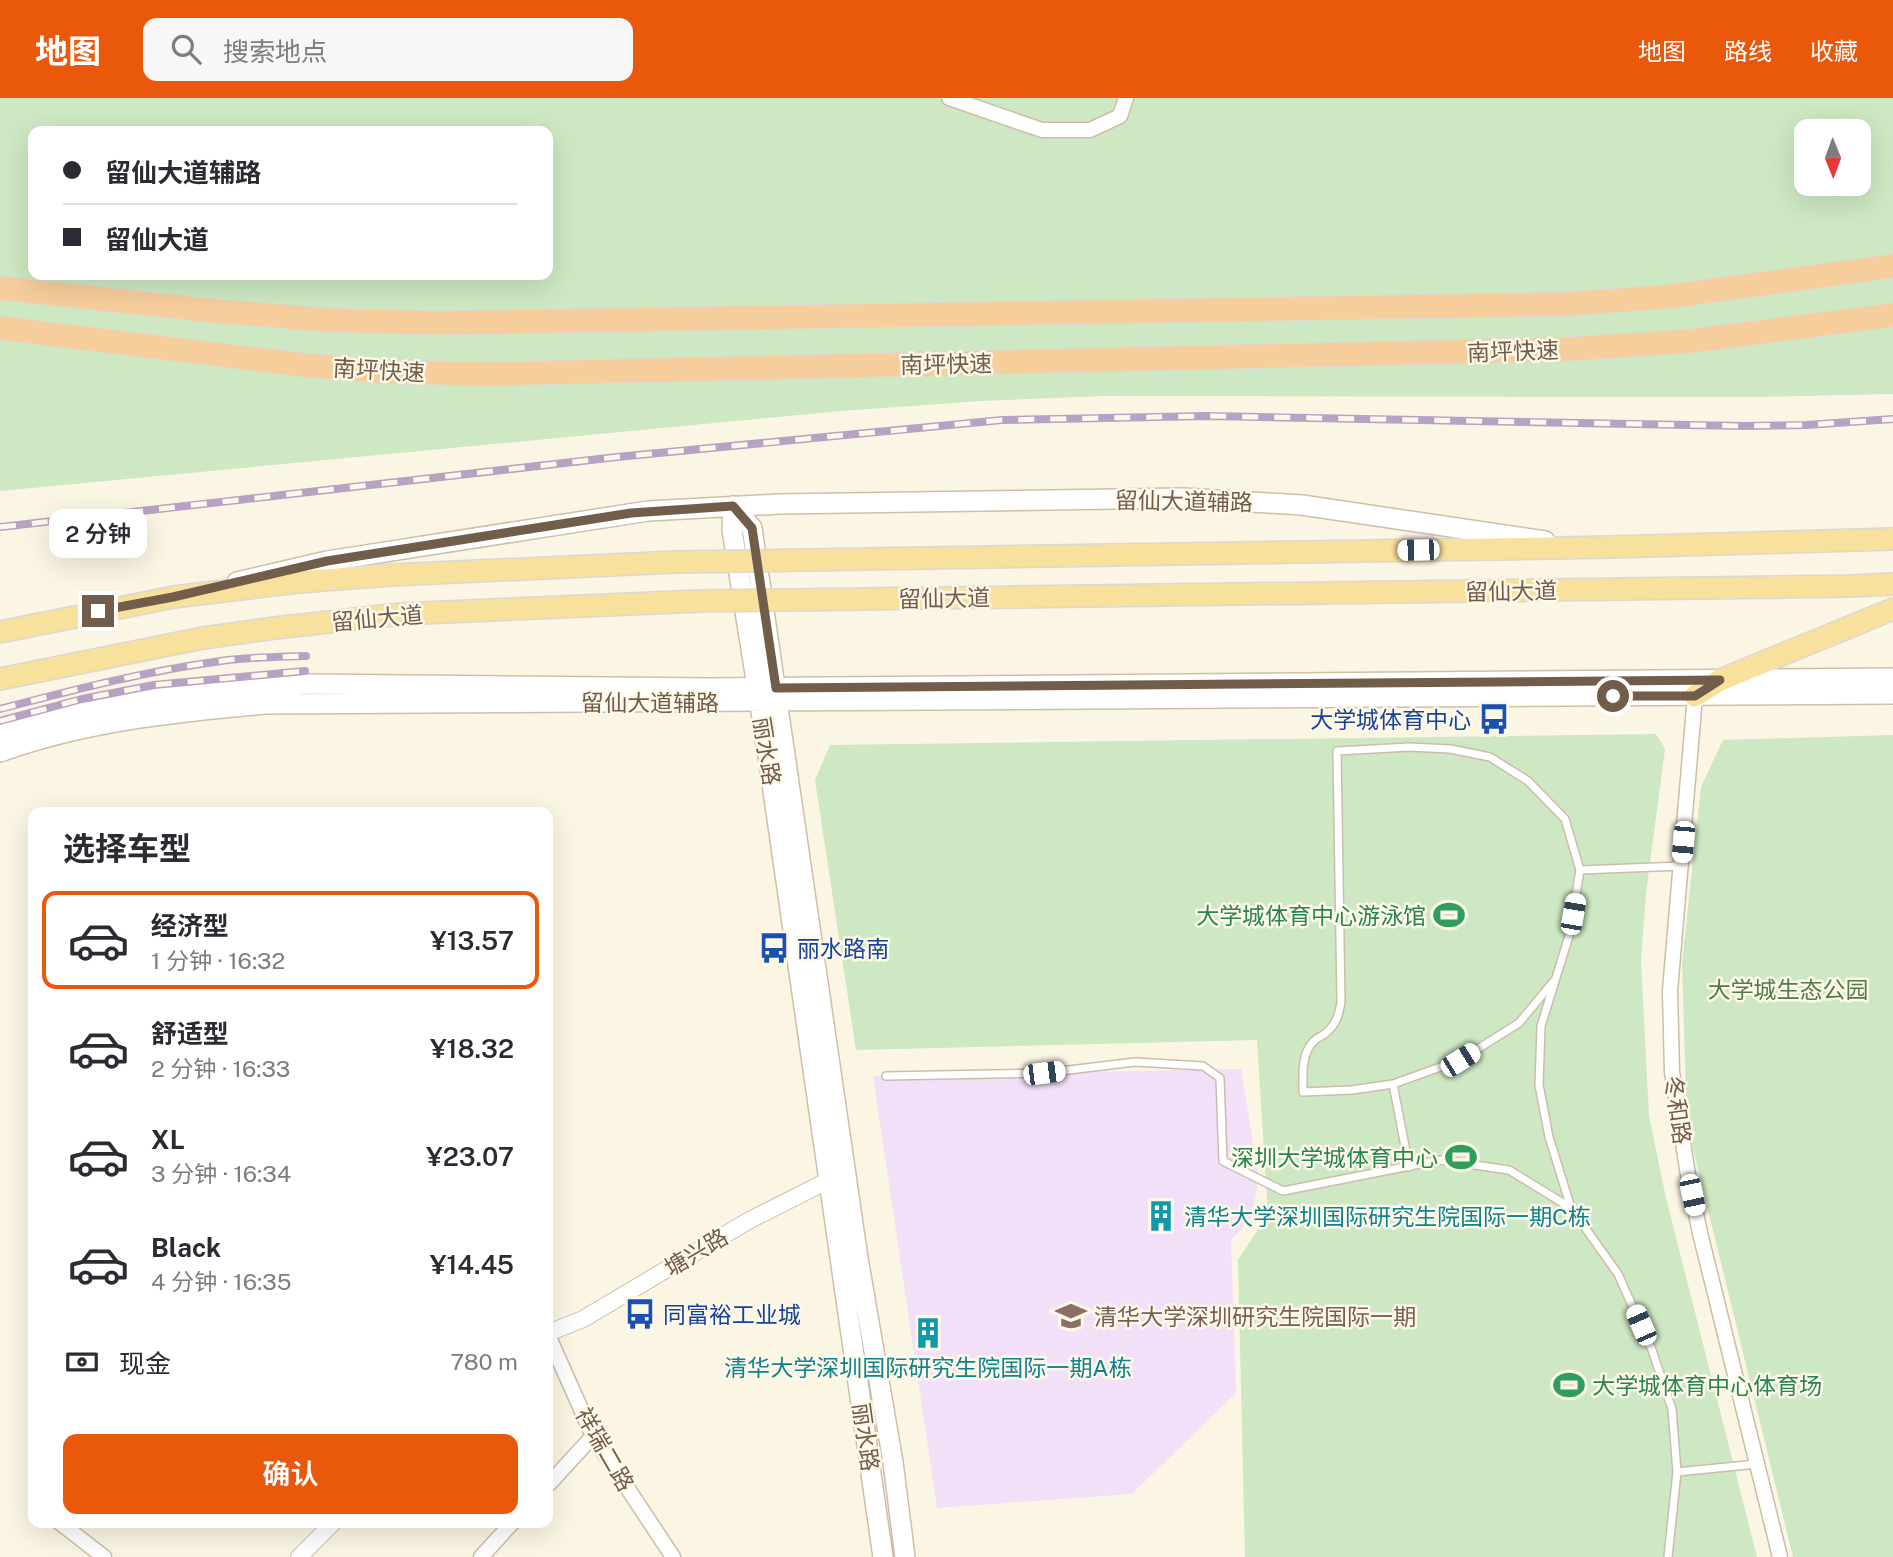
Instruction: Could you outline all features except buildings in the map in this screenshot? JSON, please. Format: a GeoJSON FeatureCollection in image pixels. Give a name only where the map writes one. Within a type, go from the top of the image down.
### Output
{"type":"FeatureCollection","features":[{"type":"Feature","properties":{"kind":"highway","name":"南坪快速"},"geometry":{"type":"LineString","coordinates":[[0,288],[214,311],[328,320],[438,323],[1567,304],[1678,296],[1893,267]]}},
{"type":"Feature","properties":{"kind":"highway","name":"南坪快速"},"geometry":{"type":"LineString","coordinates":[[0,328],[303,365],[394,372],[489,374],[1569,349],[1691,341],[1893,315]]}},
{"type":"Feature","properties":{"kind":"main road","name":"留仙大道辅路"},"geometry":{"type":"LineString","coordinates":[[173,597],[341,559],[637,512],[733,506],[1184,498],[1240,500],[1329,509],[1514,537],[1612,547]]}},
{"type":"Feature","properties":{"kind":"main road","name":"丽水路"},"geometry":{"type":"LineString","coordinates":[[733,506],[752,528],[768,695],[837,1176],[884,1557]]}},
{"type":"Feature","properties":{"kind":"main road","name":"留仙大道"},"geometry":{"type":"LineString","coordinates":[[0,632],[173,597],[298,582],[391,575],[676,562],[1893,540]]}},
{"type":"Feature","properties":{"kind":"main road","name":"留仙大道"},"geometry":{"type":"LineString","coordinates":[[0,679],[203,638],[400,614],[700,601],[1893,584]]}},
{"type":"Feature","properties":{"kind":"main road"},"geometry":{"type":"LineString","coordinates":[[1695,696],[1720,680],[1893,609]]}},
{"type":"Feature","properties":{"kind":"main road","name":"留仙大道辅路"},"geometry":{"type":"LineString","coordinates":[[0,752],[37,738],[106,724],[181,711],[266,704],[711,702],[768,695],[1893,678]]}},
{"type":"Feature","properties":{"kind":"main road","name":"留仙大道辅路"},"geometry":{"type":"LineString","coordinates":[[0,734],[86,711],[168,696],[306,684],[768,695],[1893,694]]}},
{"type":"Feature","properties":{"kind":"main road","name":"丽水路"},"geometry":{"type":"LineString","coordinates":[[837,1176],[893,1462],[905,1557]]}},
{"type":"Feature","properties":{"kind":"street"},"geometry":{"type":"LineString","coordinates":[[949,98],[1042,130],[1090,130],[1120,116],[1126,98]]}},
{"type":"Feature","properties":{"kind":"street","name":"冬和路"},"geometry":{"type":"LineString","coordinates":[[1695,696],[1670,991],[1672,1072],[1700,1233],[1780,1557]]}},
{"type":"Feature","properties":{"kind":"street","name":"塘兴路"},"geometry":{"type":"LineString","coordinates":[[553,1332],[583,1320],[748,1221],[837,1176]]}},
{"type":"Feature","properties":{"kind":"street","name":"祥瑞二路"},"geometry":{"type":"LineString","coordinates":[[553,1345],[593,1436],[673,1557]]}},
{"type":"Feature","properties":{"kind":"street"},"geometry":{"type":"LineString","coordinates":[[553,1480],[593,1436]]}},
{"type":"Feature","properties":{"kind":"street"},"geometry":{"type":"LineString","coordinates":[[67,1528],[104,1557]]}},
{"type":"Feature","properties":{"kind":"street"},"geometry":{"type":"LineString","coordinates":[[299,1557],[328,1528]]}},
{"type":"Feature","properties":{"kind":"street"},"geometry":{"type":"LineString","coordinates":[[481,1557],[508,1528]]}},
{"type":"Feature","properties":{"kind":"lane"},"geometry":{"type":"LineString","coordinates":[[1553,982],[1519,1023],[1460,1060],[1393,1084],[1352,1090],[1303,1092],[1306,1055],[1312,1042],[1327,1032],[1337,1020],[1341,1002],[1338,751],[1436,748],[1490,757],[1528,781],[1565,819],[1580,870],[1569,936],[1541,1026],[1539,1084],[1549,1137],[1571,1208],[1618,1274],[1652,1350],[1672,1409],[1677,1472],[1668,1557]]}},
{"type":"Feature","properties":{"kind":"lane"},"geometry":{"type":"LineString","coordinates":[[1580,870],[1681,866]]}},
{"type":"Feature","properties":{"kind":"lane"},"geometry":{"type":"LineString","coordinates":[[886,1076],[1044,1073],[1135,1062],[1203,1066],[1220,1079],[1223,1161],[1283,1191],[1440,1160],[1509,1170],[1571,1208]]}},
{"type":"Feature","properties":{"kind":"lane"},"geometry":{"type":"LineString","coordinates":[[1393,1084],[1409,1167]]}},
{"type":"Feature","properties":{"kind":"lane"},"geometry":{"type":"LineString","coordinates":[[1677,1472],[1757,1464]]}},
{"type":"Feature","properties":{"kind":"shaded area","name":"清华大学深圳研究生院国际一期"},"geometry":{"type":"Polygon","coordinates":[[[1241,1069],[1259,1179],[1250,1221],[1231,1240],[1236,1393],[1132,1494],[937,1508],[873,1076],[1241,1069]]]}},
{"type":"Feature","properties":{"kind":"green space"},"geometry":{"type":"Polygon","coordinates":[[[0,98],[1893,98],[1893,394],[1760,397],[1103,396],[841,411],[0,491],[0,98]]]}},
{"type":"Feature","properties":{"kind":"green space","name":"深圳大学城体育中心"},"geometry":{"type":"Polygon","coordinates":[[[1656,734],[1665,749],[1646,893],[1641,960],[1649,1116],[1666,1198],[1757,1557],[1245,1557],[1238,1260],[1268,1214],[1257,1040],[856,1050],[815,780],[830,745],[1656,734]]]}},
{"type":"Feature","properties":{"kind":"green space","name":"大学城生态公园"},"geometry":{"type":"Polygon","coordinates":[[[1893,735],[1893,1557],[1793,1557],[1687,1124],[1682,963],[1701,787],[1723,740],[1893,735]]]}},
{"type":"Feature","properties":{"kind":"railway"},"geometry":{"type":"LineString","coordinates":[[0,527],[617,457],[1002,420],[1207,416],[1743,426],[1893,419]]}},
{"type":"Feature","properties":{"kind":"railway"},"geometry":{"type":"LineString","coordinates":[[0,709],[193,665],[306,656]]}},
{"type":"Feature","properties":{"kind":"railway"},"geometry":{"type":"LineString","coordinates":[[0,721],[82,699],[154,685],[305,671]]}},
{"type":"Feature","properties":{"kind":"place","name":"大学城体育中心"},"geometry":{"type":"Point","coordinates":[1494,719]}},
{"type":"Feature","properties":{"kind":"place","name":"大学城体育中心游泳馆"},"geometry":{"type":"Point","coordinates":[1449,915]}},
{"type":"Feature","properties":{"kind":"place","name":"丽水路南"},"geometry":{"type":"Point","coordinates":[774,948]}},
{"type":"Feature","properties":{"kind":"place","name":"深圳大学城体育中心"},"geometry":{"type":"Point","coordinates":[1461,1157]}},
{"type":"Feature","properties":{"kind":"place","name":"清华大学深圳国际研究生院国际一期C栋"},"geometry":{"type":"Point","coordinates":[1161,1216]}},
{"type":"Feature","properties":{"kind":"place","name":"同富裕工业城"},"geometry":{"type":"Point","coordinates":[640,1314]}},
{"type":"Feature","properties":{"kind":"place","name":"清华大学深圳研究生院国际一期"},"geometry":{"type":"Point","coordinates":[1071,1316]}},
{"type":"Feature","properties":{"kind":"place","name":"清华大学深圳国际研究生院国际一期A栋"},"geometry":{"type":"Point","coordinates":[928,1333]}},
{"type":"Feature","properties":{"kind":"place","name":"大学城体育中心体育场"},"geometry":{"type":"Point","coordinates":[1569,1385]}},
{"type":"Feature","properties":{"kind":"route"},"geometry":{"type":"LineString","coordinates":[[98,611],[173,597],[327,561],[631,513],[733,506],[752,528],[776,688],[1720,680],[1695,696],[1613,696]]}}]}
